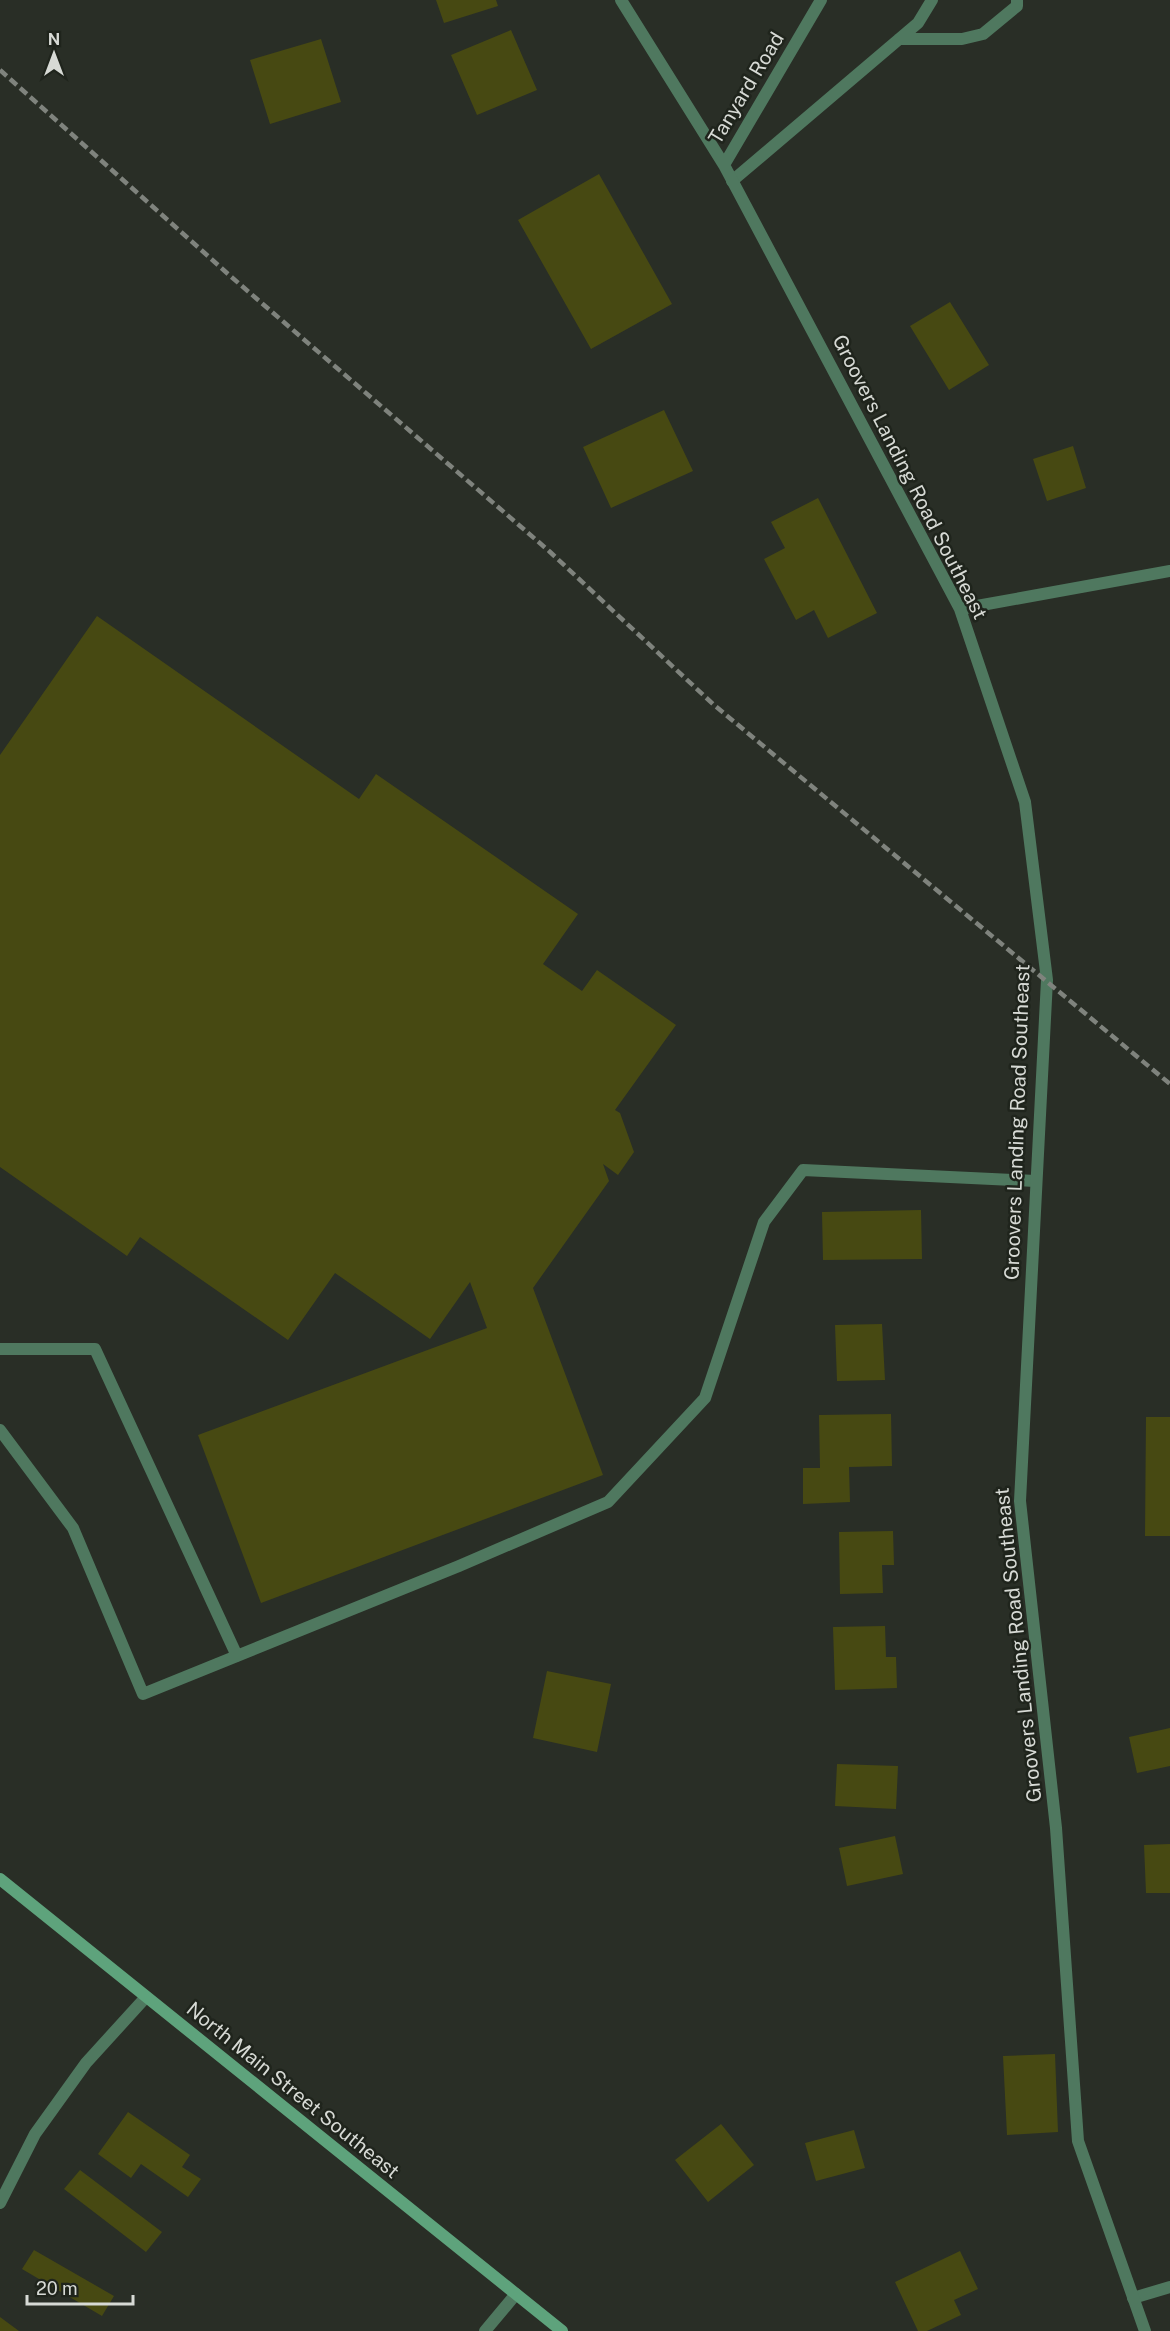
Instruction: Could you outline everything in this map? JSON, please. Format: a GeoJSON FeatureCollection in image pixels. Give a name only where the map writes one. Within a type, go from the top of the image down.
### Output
{"type":"FeatureCollection","features":[{"type":"Feature","properties":{"kind":"street","name":"Groovers Landing Road Southeast"},"geometry":{"type":"LineString","coordinates":[[621,0],[724,165],[960,609],[1025,802],[1047,980],[1020,1501],[1056,1828],[1078,2141],[1145,2331]]}},
{"type":"Feature","properties":{"kind":"street","name":"Tanyard Road"},"geometry":{"type":"LineString","coordinates":[[724,165],[821,0]]}},
{"type":"Feature","properties":{"kind":"street"},"geometry":{"type":"LineString","coordinates":[[732,181],[918,23],[932,0]]}},
{"type":"Feature","properties":{"kind":"street"},"geometry":{"type":"LineString","coordinates":[[899,39],[962,39],[983,34],[1017,6],[1017,0]]}},
{"type":"Feature","properties":{"kind":"street"},"geometry":{"type":"LineString","coordinates":[[960,609],[1170,571]]}},
{"type":"Feature","properties":{"kind":"street"},"geometry":{"type":"LineString","coordinates":[[0,1430],[73,1528],[143,1694],[608,1502],[705,1398],[764,1222],[803,1170],[1035,1181]]}},
{"type":"Feature","properties":{"kind":"street"},"geometry":{"type":"LineString","coordinates":[[0,1348],[95,1349],[237,1656]]}},
{"type":"Feature","properties":{"kind":"street","name":"North Main Street Southeast"},"geometry":{"type":"LineString","coordinates":[[0,1879],[562,2331]]}},
{"type":"Feature","properties":{"kind":"street"},"geometry":{"type":"LineString","coordinates":[[0,2203],[34,2134],[86,2063],[146,1997]]}},
{"type":"Feature","properties":{"kind":"street"},"geometry":{"type":"LineString","coordinates":[[1133,2298],[1170,2287]]}},
{"type":"Feature","properties":{"kind":"street"},"geometry":{"type":"LineString","coordinates":[[485,2331],[516,2294]]}},
{"type":"Feature","properties":{"kind":"building"},"geometry":{"type":"Polygon","coordinates":[[[436,0],[496,0],[498,6],[444,23],[436,0]]]}},
{"type":"Feature","properties":{"kind":"building"},"geometry":{"type":"Polygon","coordinates":[[[511,30],[537,90],[477,115],[451,55],[511,30]]]}},
{"type":"Feature","properties":{"kind":"building"},"geometry":{"type":"Polygon","coordinates":[[[321,39],[341,102],[270,124],[250,60],[321,39]]]}},
{"type":"Feature","properties":{"kind":"building"},"geometry":{"type":"Polygon","coordinates":[[[599,174],[672,304],[591,349],[518,220],[599,174]]]}},
{"type":"Feature","properties":{"kind":"building"},"geometry":{"type":"Polygon","coordinates":[[[950,302],[989,365],[949,390],[910,326],[950,302]]]}},
{"type":"Feature","properties":{"kind":"building"},"geometry":{"type":"Polygon","coordinates":[[[664,410],[693,471],[611,508],[583,447],[664,410]]]}},
{"type":"Feature","properties":{"kind":"building"},"geometry":{"type":"Polygon","coordinates":[[[1073,446],[1086,488],[1047,501],[1033,459],[1073,446]]]}},
{"type":"Feature","properties":{"kind":"building"},"geometry":{"type":"Polygon","coordinates":[[[818,498],[877,613],[828,638],[814,610],[796,620],[764,559],[785,548],[771,522],[818,498]]]}},
{"type":"Feature","properties":{"kind":"building"},"geometry":{"type":"Polygon","coordinates":[[[97,616],[359,799],[376,774],[578,914],[543,964],[582,991],[597,970],[676,1025],[615,1110],[620,1113],[634,1152],[618,1175],[603,1164],[609,1181],[533,1288],[603,1475],[261,1603],[198,1435],[487,1328],[470,1282],[430,1339],[335,1273],[288,1340],[140,1237],[127,1256],[0,1167],[0,755],[97,616]]]}},
{"type":"Feature","properties":{"kind":"building"},"geometry":{"type":"Polygon","coordinates":[[[921,1210],[922,1259],[823,1260],[822,1212],[921,1210]]]}},
{"type":"Feature","properties":{"kind":"building"},"geometry":{"type":"Polygon","coordinates":[[[882,1324],[885,1380],[837,1381],[835,1325],[882,1324]]]}},
{"type":"Feature","properties":{"kind":"building"},"geometry":{"type":"Polygon","coordinates":[[[891,1414],[892,1466],[849,1467],[850,1502],[803,1504],[803,1468],[820,1468],[819,1415],[891,1414]]]}},
{"type":"Feature","properties":{"kind":"building"},"geometry":{"type":"Polygon","coordinates":[[[1146,1417],[1170,1417],[1170,1536],[1145,1536],[1146,1417]]]}},
{"type":"Feature","properties":{"kind":"building"},"geometry":{"type":"Polygon","coordinates":[[[893,1531],[894,1565],[882,1565],[883,1593],[840,1594],[839,1532],[893,1531]]]}},
{"type":"Feature","properties":{"kind":"building"},"geometry":{"type":"Polygon","coordinates":[[[885,1626],[886,1657],[896,1657],[897,1688],[835,1690],[833,1627],[885,1626]]]}},
{"type":"Feature","properties":{"kind":"building"},"geometry":{"type":"Polygon","coordinates":[[[547,1671],[611,1684],[597,1752],[533,1738],[547,1671]]]}},
{"type":"Feature","properties":{"kind":"building"},"geometry":{"type":"Polygon","coordinates":[[[1170,1728],[1170,1766],[1137,1773],[1129,1737],[1170,1728]]]}},
{"type":"Feature","properties":{"kind":"building"},"geometry":{"type":"Polygon","coordinates":[[[837,1764],[898,1766],[896,1809],[835,1806],[837,1764]]]}},
{"type":"Feature","properties":{"kind":"building"},"geometry":{"type":"Polygon","coordinates":[[[895,1836],[903,1874],[847,1886],[839,1848],[895,1836]]]}},
{"type":"Feature","properties":{"kind":"building"},"geometry":{"type":"Polygon","coordinates":[[[1170,1844],[1170,1893],[1146,1893],[1144,1845],[1170,1844]]]}},
{"type":"Feature","properties":{"kind":"building"},"geometry":{"type":"Polygon","coordinates":[[[1055,2054],[1058,2132],[1007,2135],[1003,2056],[1055,2054]]]}},
{"type":"Feature","properties":{"kind":"building"},"geometry":{"type":"Polygon","coordinates":[[[128,2112],[190,2155],[182,2167],[201,2179],[188,2197],[141,2164],[131,2178],[98,2154],[128,2112]]]}},
{"type":"Feature","properties":{"kind":"building"},"geometry":{"type":"Polygon","coordinates":[[[721,2124],[754,2165],[708,2202],[675,2160],[721,2124]]]}},
{"type":"Feature","properties":{"kind":"building"},"geometry":{"type":"Polygon","coordinates":[[[854,2130],[865,2168],[816,2181],[805,2143],[854,2130]]]}},
{"type":"Feature","properties":{"kind":"building"},"geometry":{"type":"Polygon","coordinates":[[[80,2170],[162,2232],[146,2252],[64,2189],[80,2170]]]}},
{"type":"Feature","properties":{"kind":"building"},"geometry":{"type":"Polygon","coordinates":[[[34,2250],[114,2296],[102,2316],[22,2269],[34,2250]]]}},
{"type":"Feature","properties":{"kind":"building"},"geometry":{"type":"Polygon","coordinates":[[[960,2251],[978,2289],[954,2300],[961,2315],[927,2331],[918,2331],[895,2282],[960,2251]]]}},
{"type":"Feature","properties":{"kind":"building"},"geometry":{"type":"Polygon","coordinates":[[[0,2317],[19,2331],[0,2331],[0,2317]]]}},
{"type":"Feature","properties":{"kind":"railway"},"geometry":{"type":"LineString","coordinates":[[0,70],[228,274],[549,551],[714,705],[1170,1084]]}}]}
